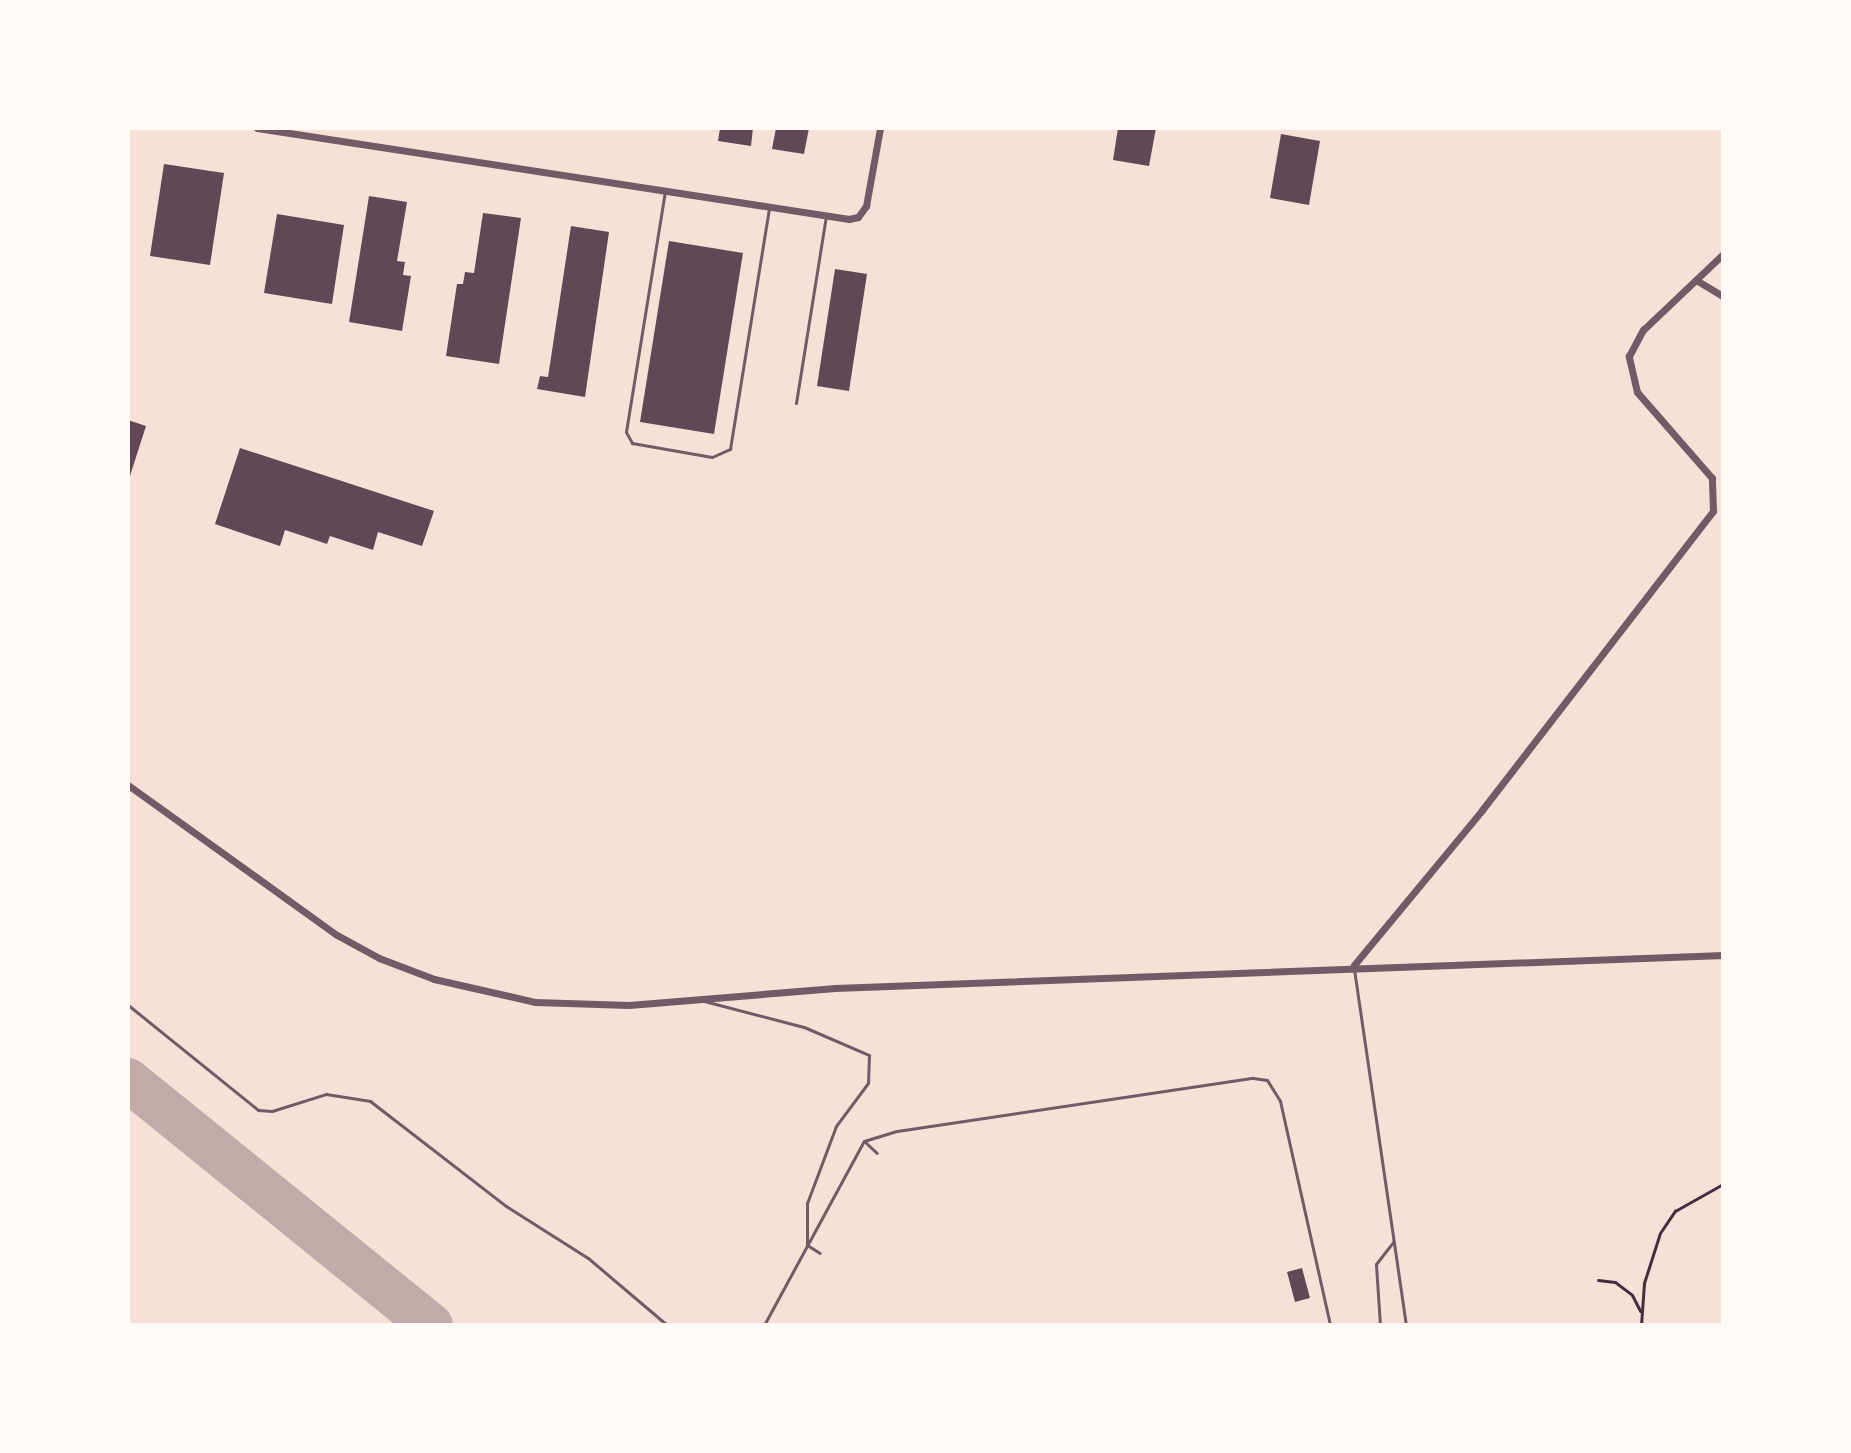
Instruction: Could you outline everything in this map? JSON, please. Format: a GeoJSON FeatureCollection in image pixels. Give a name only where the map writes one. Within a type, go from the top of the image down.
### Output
{"type":"FeatureCollection","features":[{"type":"Feature","properties":{"kind":"street"},"geometry":{"type":"LineString","coordinates":[[257,128],[854,218],[864,211],[880,128]]}},
{"type":"Feature","properties":{"kind":"street"},"geometry":{"type":"LineString","coordinates":[[1354,965],[1482,810],[1713,511],[1712,478],[1637,392],[1629,374],[1635,341],[1723,254]]}},
{"type":"Feature","properties":{"kind":"street"},"geometry":{"type":"LineString","coordinates":[[1696,280],[1723,296]]}},
{"type":"Feature","properties":{"kind":"street"},"geometry":{"type":"LineString","coordinates":[[128,785],[337,935],[434,979],[551,1004],[1354,965],[1723,955]]}},
{"type":"Feature","properties":{"kind":"lane"},"geometry":{"type":"LineString","coordinates":[[665,191],[626,432],[632,443],[712,457],[730,449],[769,207]]}},
{"type":"Feature","properties":{"kind":"lane"},"geometry":{"type":"LineString","coordinates":[[796,403],[826,216]]}},
{"type":"Feature","properties":{"kind":"lane"},"geometry":{"type":"LineString","coordinates":[[1354,965],[1406,1325]]}},
{"type":"Feature","properties":{"kind":"lane"},"geometry":{"type":"LineString","coordinates":[[693,999],[804,1027],[869,1055],[868,1083],[836,1126],[816,1176],[805,1215],[807,1245]]}},
{"type":"Feature","properties":{"kind":"lane"},"geometry":{"type":"LineString","coordinates":[[128,1005],[258,1110],[272,1111],[326,1094],[370,1101],[506,1206],[588,1258],[667,1325]]}},
{"type":"Feature","properties":{"kind":"lane"},"geometry":{"type":"LineString","coordinates":[[764,1325],[864,1141],[928,1126],[1240,1079],[1267,1080],[1280,1101],[1330,1325]]}},
{"type":"Feature","properties":{"kind":"lane"},"geometry":{"type":"LineString","coordinates":[[864,1141],[877,1153]]}},
{"type":"Feature","properties":{"kind":"lane"},"geometry":{"type":"LineString","coordinates":[[1380,1325],[1376,1264],[1393,1242]]}},
{"type":"Feature","properties":{"kind":"lane"},"geometry":{"type":"LineString","coordinates":[[807,1245],[820,1253]]}},
{"type":"Feature","properties":{"kind":"path"},"geometry":{"type":"LineString","coordinates":[[1641,1325],[1660,1233],[1675,1211],[1723,1184]]}},
{"type":"Feature","properties":{"kind":"path"},"geometry":{"type":"LineString","coordinates":[[1598,1280],[1615,1282],[1632,1295],[1641,1315]]}},
{"type":"Feature","properties":{"kind":"building"},"geometry":{"type":"Polygon","coordinates":[[[720,128],[753,128],[751,146],[718,141],[720,128]]]}},
{"type":"Feature","properties":{"kind":"building"},"geometry":{"type":"Polygon","coordinates":[[[776,128],[809,128],[804,154],[772,149],[776,128]]]}},
{"type":"Feature","properties":{"kind":"building"},"geometry":{"type":"Polygon","coordinates":[[[1118,128],[1156,128],[1149,166],[1113,160],[1118,128]]]}},
{"type":"Feature","properties":{"kind":"building"},"geometry":{"type":"Polygon","coordinates":[[[1281,134],[1320,141],[1309,205],[1270,198],[1281,134]]]}},
{"type":"Feature","properties":{"kind":"building"},"geometry":{"type":"Polygon","coordinates":[[[164,164],[224,173],[210,265],[150,256],[164,164]]]}},
{"type":"Feature","properties":{"kind":"building"},"geometry":{"type":"Polygon","coordinates":[[[369,196],[407,202],[397,261],[405,262],[403,275],[411,276],[402,331],[349,322],[369,196]]]}},
{"type":"Feature","properties":{"kind":"building"},"geometry":{"type":"Polygon","coordinates":[[[483,213],[521,218],[499,364],[446,356],[457,284],[463,284],[465,272],[474,273],[483,213]]]}},
{"type":"Feature","properties":{"kind":"building"},"geometry":{"type":"Polygon","coordinates":[[[277,214],[344,225],[332,304],[264,293],[277,214]]]}},
{"type":"Feature","properties":{"kind":"building"},"geometry":{"type":"Polygon","coordinates":[[[571,226],[609,232],[585,397],[537,389],[540,376],[548,377],[571,226]]]}},
{"type":"Feature","properties":{"kind":"building"},"geometry":{"type":"Polygon","coordinates":[[[669,241],[743,253],[714,434],[640,422],[669,241]]]}},
{"type":"Feature","properties":{"kind":"building"},"geometry":{"type":"Polygon","coordinates":[[[835,269],[867,274],[849,391],[817,386],[835,269]]]}},
{"type":"Feature","properties":{"kind":"building"},"geometry":{"type":"Polygon","coordinates":[[[128,420],[146,426],[129,479],[128,479],[128,420]]]}},
{"type":"Feature","properties":{"kind":"building"},"geometry":{"type":"Polygon","coordinates":[[[240,448],[434,511],[422,546],[378,532],[373,550],[330,536],[327,544],[285,530],[280,546],[215,524],[240,448]]]}},
{"type":"Feature","properties":{"kind":"building"},"geometry":{"type":"Polygon","coordinates":[[[1302,1268],[1310,1298],[1295,1302],[1287,1272],[1302,1268]]]}},
{"type":"Feature","properties":{"kind":"taxiway"},"geometry":{"type":"LineString","coordinates":[[128,1080],[431,1325]]}}]}
